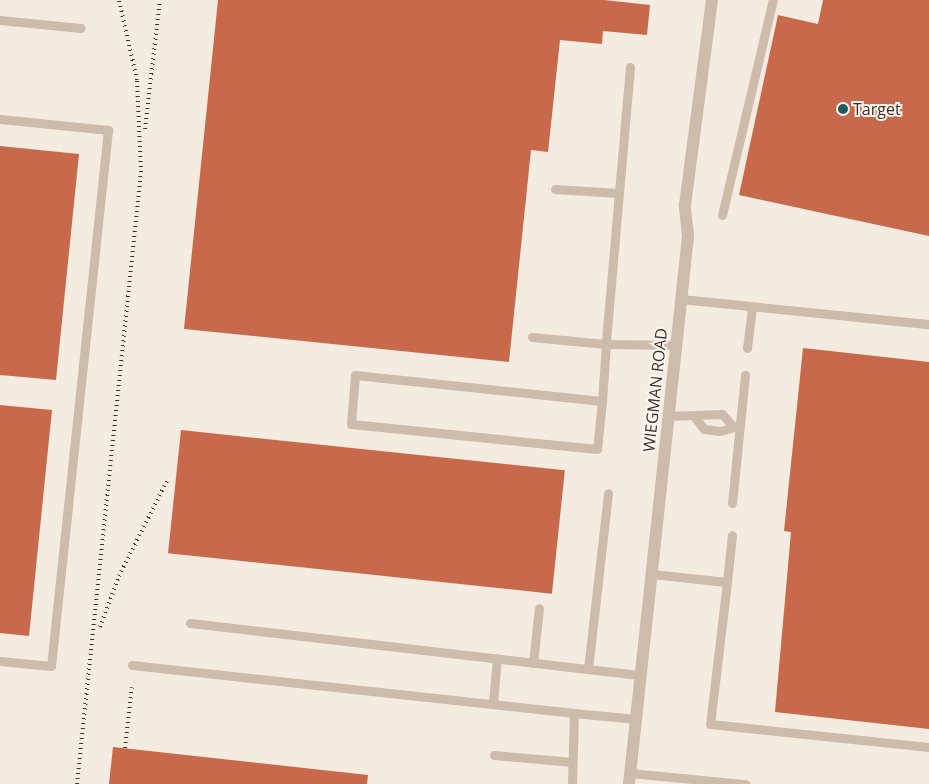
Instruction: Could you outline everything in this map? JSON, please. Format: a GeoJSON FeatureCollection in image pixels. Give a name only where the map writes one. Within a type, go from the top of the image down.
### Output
{"type":"FeatureCollection","features":[{"type":"Feature","properties":{"kind":"street","name":"WIEGMAN ROAD"},"geometry":{"type":"LineString","coordinates":[[630,778],[688,236],[685,205],[712,0]]}},
{"type":"Feature","properties":{"kind":"lane"},"geometry":{"type":"LineString","coordinates":[[722,215],[773,0]]}},
{"type":"Feature","properties":{"kind":"lane"},"geometry":{"type":"LineString","coordinates":[[0,20],[81,28]]}},
{"type":"Feature","properties":{"kind":"lane"},"geometry":{"type":"LineString","coordinates":[[602,401],[355,374],[352,424],[597,449],[602,401],[618,193],[630,67]]}},
{"type":"Feature","properties":{"kind":"lane"},"geometry":{"type":"LineString","coordinates":[[0,119],[108,130],[51,666],[0,660]]}},
{"type":"Feature","properties":{"kind":"lane"},"geometry":{"type":"LineString","coordinates":[[555,189],[618,193]]}},
{"type":"Feature","properties":{"kind":"lane"},"geometry":{"type":"LineString","coordinates":[[681,299],[752,308],[929,324]]}},
{"type":"Feature","properties":{"kind":"lane"},"geometry":{"type":"LineString","coordinates":[[747,348],[752,308]]}},
{"type":"Feature","properties":{"kind":"lane"},"geometry":{"type":"LineString","coordinates":[[532,336],[606,344],[676,345]]}},
{"type":"Feature","properties":{"kind":"lane"},"geometry":{"type":"LineString","coordinates":[[732,503],[736,426],[745,375]]}},
{"type":"Feature","properties":{"kind":"lane"},"geometry":{"type":"LineString","coordinates":[[668,416],[696,419],[704,413],[722,414],[736,426]]}},
{"type":"Feature","properties":{"kind":"lane"},"geometry":{"type":"LineString","coordinates":[[696,419],[704,429],[720,431],[736,426]]}},
{"type":"Feature","properties":{"kind":"lane"},"geometry":{"type":"LineString","coordinates":[[588,669],[608,493]]}},
{"type":"Feature","properties":{"kind":"lane"},"geometry":{"type":"LineString","coordinates":[[732,535],[710,724],[929,747]]}},
{"type":"Feature","properties":{"kind":"lane"},"geometry":{"type":"LineString","coordinates":[[652,574],[727,582]]}},
{"type":"Feature","properties":{"kind":"lane"},"geometry":{"type":"LineString","coordinates":[[533,663],[540,608]]}},
{"type":"Feature","properties":{"kind":"lane"},"geometry":{"type":"LineString","coordinates":[[190,623],[640,675]]}},
{"type":"Feature","properties":{"kind":"lane"},"geometry":{"type":"LineString","coordinates":[[493,702],[497,658]]}},
{"type":"Feature","properties":{"kind":"lane"},"geometry":{"type":"LineString","coordinates":[[132,665],[493,702],[636,719]]}},
{"type":"Feature","properties":{"kind":"lane"},"geometry":{"type":"LineString","coordinates":[[572,784],[574,713]]}},
{"type":"Feature","properties":{"kind":"lane"},"geometry":{"type":"LineString","coordinates":[[494,755],[573,762]]}},
{"type":"Feature","properties":{"kind":"lane"},"geometry":{"type":"LineString","coordinates":[[630,778],[745,784]]}},
{"type":"Feature","properties":{"kind":"building"},"geometry":{"type":"Polygon","coordinates":[[[218,0],[604,0],[650,5],[647,35],[603,31],[602,44],[560,40],[548,152],[531,150],[509,362],[184,329],[218,0]]]}},
{"type":"Feature","properties":{"kind":"building","name":"Target"},"geometry":{"type":"Polygon","coordinates":[[[823,0],[929,0],[929,236],[739,195],[778,15],[818,24],[823,0]]]}},
{"type":"Feature","properties":{"kind":"building"},"geometry":{"type":"Polygon","coordinates":[[[0,146],[79,154],[56,380],[0,375],[0,146]]]}},
{"type":"Feature","properties":{"kind":"building"},"geometry":{"type":"Polygon","coordinates":[[[803,348],[929,362],[929,729],[775,712],[791,532],[784,531],[803,348]]]}},
{"type":"Feature","properties":{"kind":"building"},"geometry":{"type":"Polygon","coordinates":[[[0,405],[52,410],[29,636],[0,633],[0,405]]]}},
{"type":"Feature","properties":{"kind":"building"},"geometry":{"type":"Polygon","coordinates":[[[181,430],[565,470],[552,594],[168,553],[181,430]]]}},
{"type":"Feature","properties":{"kind":"building"},"geometry":{"type":"Polygon","coordinates":[[[113,747],[368,775],[367,784],[109,784],[113,747]]]}},
{"type":"Feature","properties":{"kind":"railway"},"geometry":{"type":"LineString","coordinates":[[77,784],[141,172],[137,80],[119,0]]}},
{"type":"Feature","properties":{"kind":"railway"},"geometry":{"type":"LineString","coordinates":[[145,129],[160,0]]}},
{"type":"Feature","properties":{"kind":"railway"},"geometry":{"type":"LineString","coordinates":[[100,627],[119,576],[168,479]]}},
{"type":"Feature","properties":{"kind":"railway"},"geometry":{"type":"LineString","coordinates":[[125,748],[132,687]]}},
{"type":"Feature","properties":{"kind":"place","name":"Target"},"geometry":{"type":"Point","coordinates":[843,109]}}]}
